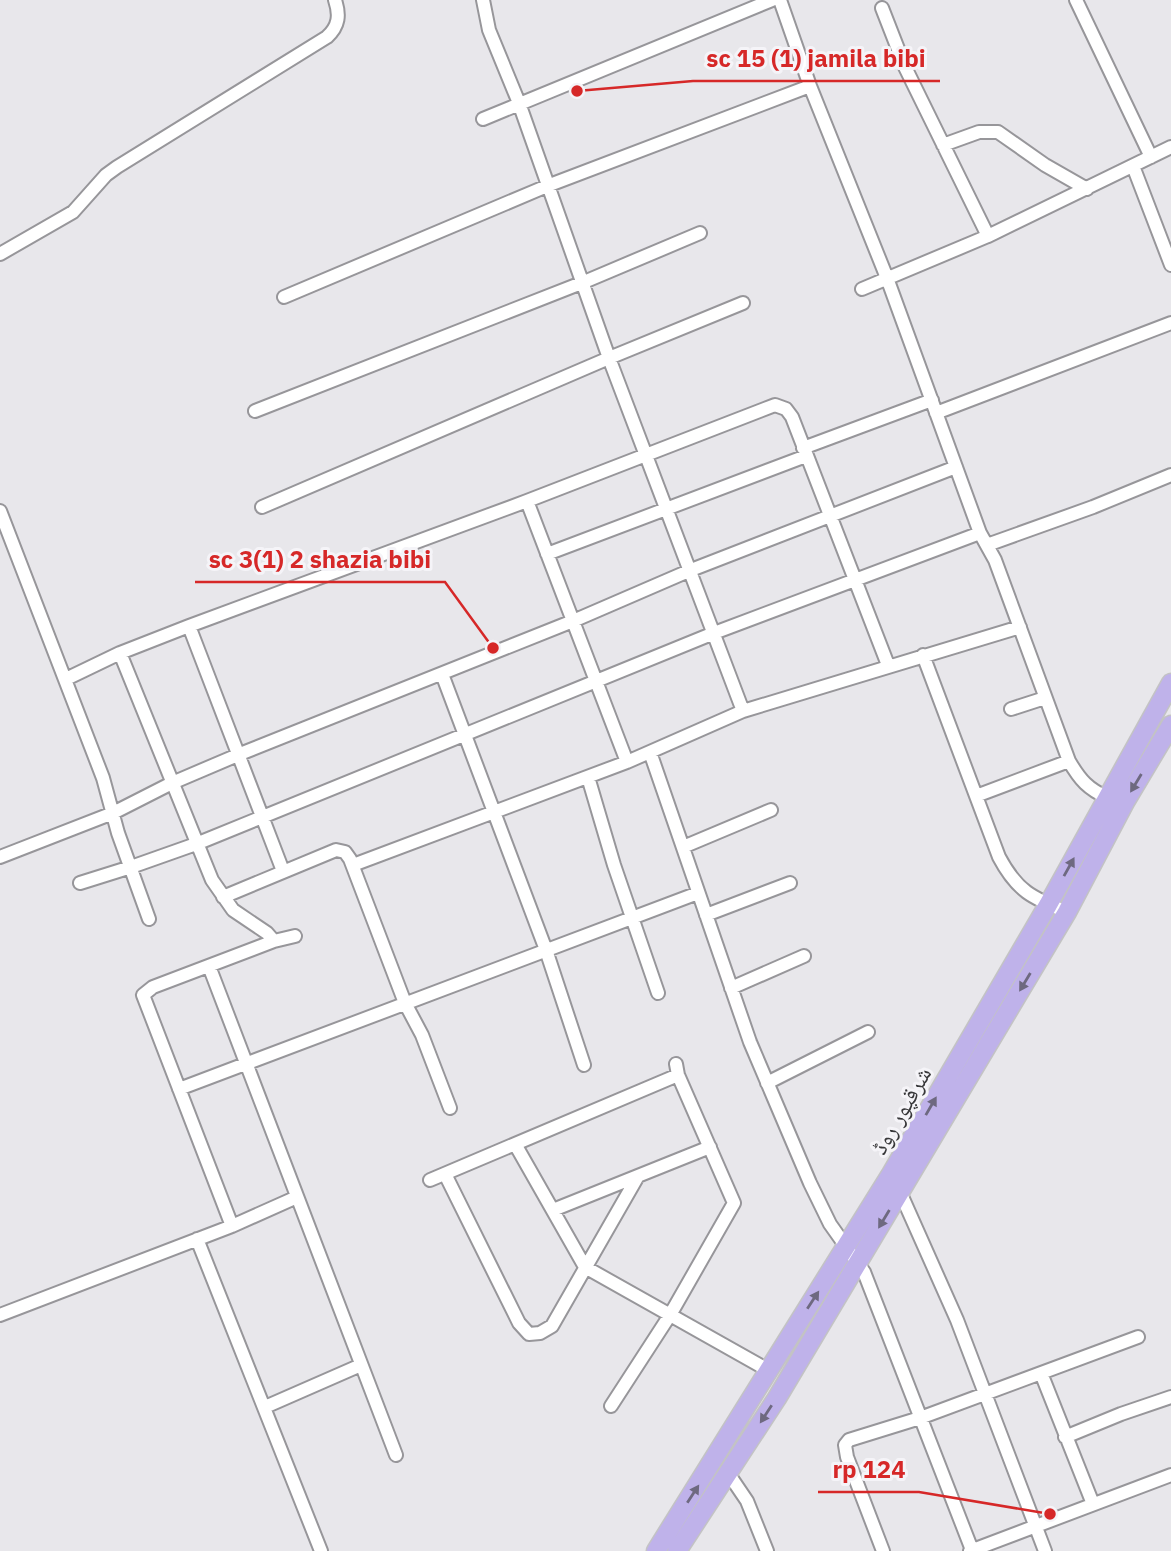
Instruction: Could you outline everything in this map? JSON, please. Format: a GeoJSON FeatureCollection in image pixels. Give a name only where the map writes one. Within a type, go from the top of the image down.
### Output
{"type":"FeatureCollection","features":[{"type":"Feature","properties":{"kind":"main road","name":"شرقپور روڈ"},"geometry":{"type":"LineString","coordinates":[[656,1551],[846,1248],[1048,905],[1171,683]]}},
{"type":"Feature","properties":{"kind":"main road","name":"شرقپور روڈ"},"geometry":{"type":"LineString","coordinates":[[677,1551],[777,1398],[858,1263],[1067,912],[1125,802],[1171,725]]}},
{"type":"Feature","properties":{"kind":"street"},"geometry":{"type":"LineString","coordinates":[[0,254],[73,212],[106,175],[117,167],[327,37],[338,22],[335,0]]}},
{"type":"Feature","properties":{"kind":"street"},"geometry":{"type":"LineString","coordinates":[[483,0],[489,30],[519,103],[609,358],[743,711]]}},
{"type":"Feature","properties":{"kind":"street"},"geometry":{"type":"LineString","coordinates":[[483,119],[772,0]]}},
{"type":"Feature","properties":{"kind":"street"},"geometry":{"type":"LineString","coordinates":[[780,0],[810,86],[887,278],[1069,761],[1083,783],[1095,793],[1108,798]]}},
{"type":"Feature","properties":{"kind":"street"},"geometry":{"type":"LineString","coordinates":[[1076,0],[1151,157]]}},
{"type":"Feature","properties":{"kind":"street"},"geometry":{"type":"LineString","coordinates":[[882,8],[905,68],[988,236]]}},
{"type":"Feature","properties":{"kind":"street"},"geometry":{"type":"LineString","coordinates":[[284,297],[547,186],[810,86]]}},
{"type":"Feature","properties":{"kind":"street"},"geometry":{"type":"LineString","coordinates":[[943,145],[979,132],[998,132],[1045,165],[1087,189]]}},
{"type":"Feature","properties":{"kind":"street"},"geometry":{"type":"LineString","coordinates":[[862,289],[988,236],[1171,147]]}},
{"type":"Feature","properties":{"kind":"street"},"geometry":{"type":"LineString","coordinates":[[1133,166],[1171,265]]}},
{"type":"Feature","properties":{"kind":"street"},"geometry":{"type":"LineString","coordinates":[[255,411],[584,282],[700,233]]}},
{"type":"Feature","properties":{"kind":"street"},"geometry":{"type":"LineString","coordinates":[[262,507],[743,303]]}},
{"type":"Feature","properties":{"kind":"street"},"geometry":{"type":"LineString","coordinates":[[547,554],[804,452],[1171,323]]}},
{"type":"Feature","properties":{"kind":"street"},"geometry":{"type":"LineString","coordinates":[[66,679],[120,653],[189,626],[527,501],[775,405],[782,406],[789,412],[888,665]]}},
{"type":"Feature","properties":{"kind":"street"},"geometry":{"type":"LineString","coordinates":[[0,857],[113,813],[172,783],[240,754],[573,621],[691,570],[956,467]]}},
{"type":"Feature","properties":{"kind":"street"},"geometry":{"type":"LineString","coordinates":[[80,883],[196,844],[714,633],[855,580],[1093,507],[1171,475]]}},
{"type":"Feature","properties":{"kind":"street"},"geometry":{"type":"LineString","coordinates":[[527,501],[627,762]]}},
{"type":"Feature","properties":{"kind":"street"},"geometry":{"type":"LineString","coordinates":[[0,511],[103,778],[149,919]]}},
{"type":"Feature","properties":{"kind":"street"},"geometry":{"type":"LineString","coordinates":[[189,626],[283,871]]}},
{"type":"Feature","properties":{"kind":"street"},"geometry":{"type":"LineString","coordinates":[[353,865],[627,762],[743,711],[1020,627]]}},
{"type":"Feature","properties":{"kind":"street"},"geometry":{"type":"LineString","coordinates":[[120,653],[196,844],[223,897],[233,910],[267,933],[274,941]]}},
{"type":"Feature","properties":{"kind":"street"},"geometry":{"type":"LineString","coordinates":[[923,655],[1007,871],[1022,891],[1067,912]]}},
{"type":"Feature","properties":{"kind":"street"},"geometry":{"type":"LineString","coordinates":[[442,674],[547,950],[583,1065]]}},
{"type":"Feature","properties":{"kind":"street"},"geometry":{"type":"LineString","coordinates":[[1011,709],[1045,698]]}},
{"type":"Feature","properties":{"kind":"street"},"geometry":{"type":"LineString","coordinates":[[650,752],[731,988],[767,1083],[830,1224],[869,1282],[971,1551],[1171,1475]]}},
{"type":"Feature","properties":{"kind":"street"},"geometry":{"type":"LineString","coordinates":[[976,796],[1069,761]]}},
{"type":"Feature","properties":{"kind":"street"},"geometry":{"type":"LineString","coordinates":[[588,777],[614,865],[658,993]]}},
{"type":"Feature","properties":{"kind":"street"},"geometry":{"type":"LineString","coordinates":[[683,848],[771,810]]}},
{"type":"Feature","properties":{"kind":"street"},"geometry":{"type":"LineString","coordinates":[[223,897],[339,849],[345,852],[353,865],[405,1003],[422,1035],[450,1108]]}},
{"type":"Feature","properties":{"kind":"street"},"geometry":{"type":"LineString","coordinates":[[706,915],[790,883]]}},
{"type":"Feature","properties":{"kind":"street"},"geometry":{"type":"LineString","coordinates":[[179,1089],[698,893]]}},
{"type":"Feature","properties":{"kind":"street"},"geometry":{"type":"LineString","coordinates":[[232,1226],[143,995],[153,987],[274,941],[295,936]]}},
{"type":"Feature","properties":{"kind":"street"},"geometry":{"type":"LineString","coordinates":[[731,988],[804,956]]}},
{"type":"Feature","properties":{"kind":"street"},"geometry":{"type":"LineString","coordinates":[[209,966],[396,1455]]}},
{"type":"Feature","properties":{"kind":"street"},"geometry":{"type":"LineString","coordinates":[[767,1083],[867,1032]]}},
{"type":"Feature","properties":{"kind":"street"},"geometry":{"type":"LineString","coordinates":[[430,1181],[677,1069],[734,1203],[670,1315],[611,1406]]}},
{"type":"Feature","properties":{"kind":"street"},"geometry":{"type":"LineString","coordinates":[[515,1144],[585,1266],[768,1370]]}},
{"type":"Feature","properties":{"kind":"street"},"geometry":{"type":"LineString","coordinates":[[553,1210],[710,1147]]}},
{"type":"Feature","properties":{"kind":"street"},"geometry":{"type":"LineString","coordinates":[[445,1174],[519,1323],[529,1334],[540,1333],[552,1326],[638,1176]]}},
{"type":"Feature","properties":{"kind":"street"},"geometry":{"type":"LineString","coordinates":[[900,1192],[957,1320],[1045,1551]]}},
{"type":"Feature","properties":{"kind":"street"},"geometry":{"type":"LineString","coordinates":[[0,1315],[232,1226],[297,1197]]}},
{"type":"Feature","properties":{"kind":"street"},"geometry":{"type":"LineString","coordinates":[[197,1239],[321,1551]]}},
{"type":"Feature","properties":{"kind":"street"},"geometry":{"type":"LineString","coordinates":[[883,1551],[847,1457],[845,1445],[854,1438],[920,1419],[1138,1337]]}},
{"type":"Feature","properties":{"kind":"street"},"geometry":{"type":"LineString","coordinates":[[265,1407],[361,1365]]}},
{"type":"Feature","properties":{"kind":"street"},"geometry":{"type":"LineString","coordinates":[[1041,1373],[1093,1504]]}},
{"type":"Feature","properties":{"kind":"street"},"geometry":{"type":"LineString","coordinates":[[1065,1437],[1171,1397]]}},
{"type":"Feature","properties":{"kind":"street"},"geometry":{"type":"LineString","coordinates":[[728,1473],[747,1500],[767,1551]]}},
{"type":"Feature","properties":{"kind":"place","name":"sc 15 (1) jamila bibi"},"geometry":{"type":"Point","coordinates":[577,91]}},
{"type":"Feature","properties":{"kind":"place","name":"sc 3(1) 2 shazia bibi"},"geometry":{"type":"Point","coordinates":[493,648]}},
{"type":"Feature","properties":{"kind":"place","name":"rp 124"},"geometry":{"type":"Point","coordinates":[1050,1514]}}]}
